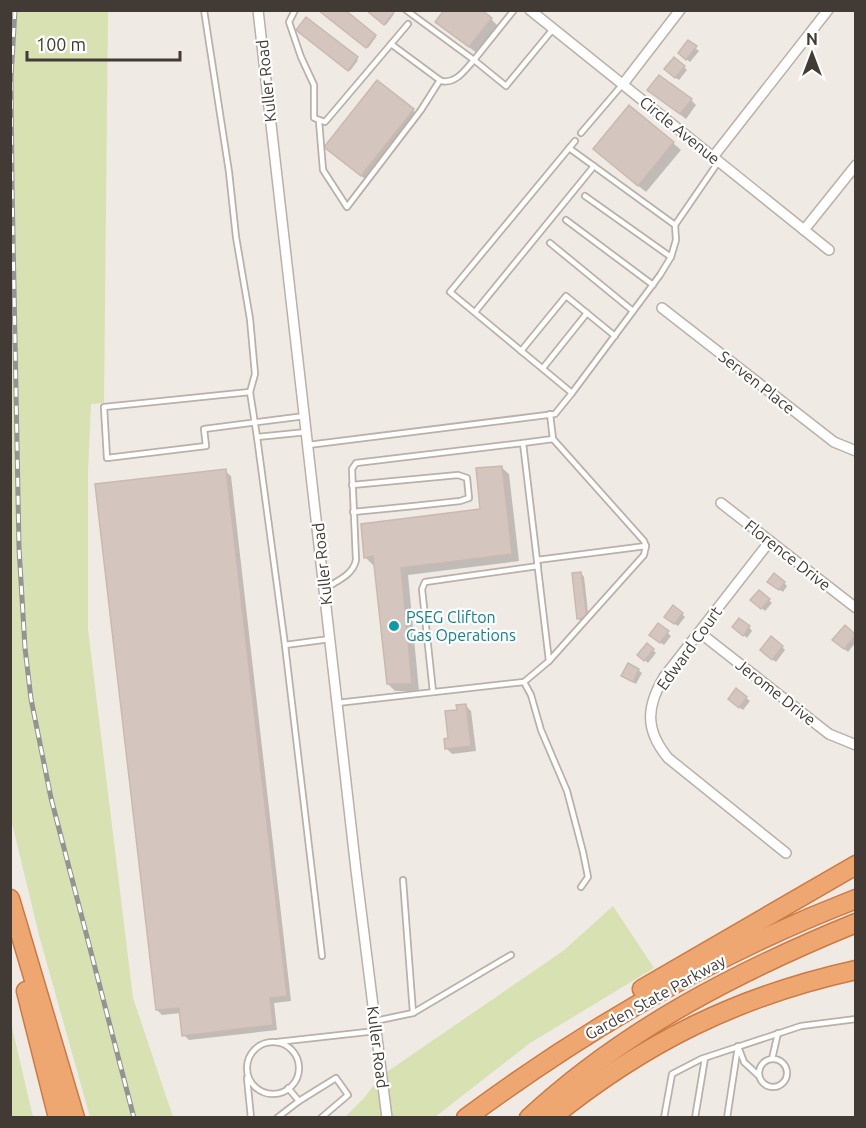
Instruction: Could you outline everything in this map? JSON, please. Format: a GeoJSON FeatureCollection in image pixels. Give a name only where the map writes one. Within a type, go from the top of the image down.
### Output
{"type":"FeatureCollection","features":[{"type":"Feature","properties":{"kind":"highway"},"geometry":{"type":"LineString","coordinates":[[550,1059],[651,982],[855,865]]}},
{"type":"Feature","properties":{"kind":"highway"},"geometry":{"type":"LineString","coordinates":[[10,899],[75,1118]]}},
{"type":"Feature","properties":{"kind":"highway","name":"Garden State Parkway"},"geometry":{"type":"LineString","coordinates":[[466,1118],[550,1059],[623,1012],[784,929],[855,899]]}},
{"type":"Feature","properties":{"kind":"highway","name":"Garden State Parkway"},"geometry":{"type":"LineString","coordinates":[[528,1118],[601,1058],[678,1008],[760,964],[855,923]]}},
{"type":"Feature","properties":{"kind":"highway"},"geometry":{"type":"LineString","coordinates":[[10,929],[58,1118]]}},
{"type":"Feature","properties":{"kind":"highway"},"geometry":{"type":"LineString","coordinates":[[551,1118],[584,1091],[633,1058],[709,1017],[786,987],[855,970]]}},
{"type":"Feature","properties":{"kind":"street","name":"Kuller Road"},"geometry":{"type":"LineString","coordinates":[[258,10],[387,1118]]}},
{"type":"Feature","properties":{"kind":"street"},"geometry":{"type":"LineString","coordinates":[[623,84],[680,10]]}},
{"type":"Feature","properties":{"kind":"street"},"geometry":{"type":"LineString","coordinates":[[716,159],[828,10]]}},
{"type":"Feature","properties":{"kind":"street","name":"Circle Avenue"},"geometry":{"type":"LineString","coordinates":[[531,11],[829,250]]}},
{"type":"Feature","properties":{"kind":"street"},"geometry":{"type":"LineString","coordinates":[[804,230],[855,165]]}},
{"type":"Feature","properties":{"kind":"street","name":"Serven Place"},"geometry":{"type":"LineString","coordinates":[[662,308],[834,442],[855,451]]}},
{"type":"Feature","properties":{"kind":"street","name":"Florence Drive"},"geometry":{"type":"LineString","coordinates":[[722,502],[855,608]]}},
{"type":"Feature","properties":{"kind":"street","name":"Edward Court"},"geometry":{"type":"LineString","coordinates":[[770,541],[656,690],[651,709],[651,727],[654,738],[668,758],[786,853]]}},
{"type":"Feature","properties":{"kind":"street","name":"Jerome Drive"},"geometry":{"type":"LineString","coordinates":[[699,632],[830,734],[855,745]]}},
{"type":"Feature","properties":{"kind":"lane"},"geometry":{"type":"LineString","coordinates":[[204,10],[250,319],[255,374],[250,392],[285,645],[322,956]]}},
{"type":"Feature","properties":{"kind":"lane"},"geometry":{"type":"LineString","coordinates":[[295,10],[289,22],[301,57],[315,85],[315,118],[325,122],[408,24]]}},
{"type":"Feature","properties":{"kind":"lane"},"geometry":{"type":"LineString","coordinates":[[406,10],[506,86],[553,29]]}},
{"type":"Feature","properties":{"kind":"lane"},"geometry":{"type":"LineString","coordinates":[[391,44],[440,80],[448,82],[456,79],[474,60],[514,10]]}},
{"type":"Feature","properties":{"kind":"lane"},"geometry":{"type":"LineString","coordinates":[[319,121],[323,170],[347,207],[421,110],[440,80]]}},
{"type":"Feature","properties":{"kind":"lane"},"geometry":{"type":"LineString","coordinates":[[581,133],[623,84]]}},
{"type":"Feature","properties":{"kind":"lane"},"geometry":{"type":"LineString","coordinates":[[572,393],[450,292],[575,141]]}},
{"type":"Feature","properties":{"kind":"lane"},"geometry":{"type":"LineString","coordinates":[[569,148],[675,225]]}},
{"type":"Feature","properties":{"kind":"lane"},"geometry":{"type":"LineString","coordinates":[[308,446],[555,414],[653,285],[670,257],[676,240],[675,225],[716,159]]}},
{"type":"Feature","properties":{"kind":"lane"},"geometry":{"type":"LineString","coordinates":[[475,312],[594,166]]}},
{"type":"Feature","properties":{"kind":"lane"},"geometry":{"type":"LineString","coordinates":[[585,196],[670,257]]}},
{"type":"Feature","properties":{"kind":"lane"},"geometry":{"type":"LineString","coordinates":[[566,220],[653,285]]}},
{"type":"Feature","properties":{"kind":"lane"},"geometry":{"type":"LineString","coordinates":[[550,243],[633,311]]}},
{"type":"Feature","properties":{"kind":"lane"},"geometry":{"type":"LineString","coordinates":[[521,351],[566,296],[615,336]]}},
{"type":"Feature","properties":{"kind":"lane"},"geometry":{"type":"LineString","coordinates":[[543,368],[587,313]]}},
{"type":"Feature","properties":{"kind":"lane"},"geometry":{"type":"LineString","coordinates":[[250,392],[104,407],[107,458],[206,446],[204,429],[305,416]]}},
{"type":"Feature","properties":{"kind":"lane"},"geometry":{"type":"LineString","coordinates":[[337,703],[524,682],[549,661],[644,555],[646,546],[644,541],[553,439],[550,414]]}},
{"type":"Feature","properties":{"kind":"lane"},"geometry":{"type":"LineString","coordinates":[[257,437],[307,432]]}},
{"type":"Feature","properties":{"kind":"lane"},"geometry":{"type":"LineString","coordinates":[[324,589],[346,576],[354,568],[356,560],[352,469],[356,463],[553,439]]}},
{"type":"Feature","properties":{"kind":"lane"},"geometry":{"type":"LineString","coordinates":[[523,442],[549,661]]}},
{"type":"Feature","properties":{"kind":"lane"},"geometry":{"type":"LineString","coordinates":[[352,485],[458,476],[467,478],[469,498],[460,501],[353,512]]}},
{"type":"Feature","properties":{"kind":"lane"},"geometry":{"type":"LineString","coordinates":[[433,692],[422,589],[425,582],[646,546]]}},
{"type":"Feature","properties":{"kind":"lane"},"geometry":{"type":"LineString","coordinates":[[285,645],[330,639]]}},
{"type":"Feature","properties":{"kind":"lane"},"geometry":{"type":"LineString","coordinates":[[524,682],[567,792],[588,878],[581,887]]}},
{"type":"Feature","properties":{"kind":"lane"},"geometry":{"type":"LineString","coordinates":[[403,880],[413,1012]]}},
{"type":"Feature","properties":{"kind":"lane"},"geometry":{"type":"LineString","coordinates":[[251,1118],[246,1069],[251,1054],[257,1048],[272,1042],[375,1026],[413,1012],[511,956]]}},
{"type":"Feature","properties":{"kind":"lane"},"geometry":{"type":"LineString","coordinates":[[664,1118],[672,1074],[705,1058],[801,1026],[855,1020]]}},
{"type":"Feature","properties":{"kind":"lane"},"geometry":{"type":"LineString","coordinates":[[772,1059],[778,1034]]}},
{"type":"Feature","properties":{"kind":"lane"},"geometry":{"type":"LineString","coordinates":[[246,1069],[252,1084],[258,1090],[276,1094],[288,1088],[296,1079],[298,1061],[287,1047],[272,1042]]}},
{"type":"Feature","properties":{"kind":"lane"},"geometry":{"type":"LineString","coordinates":[[738,1046],[744,1062],[758,1074],[759,1079],[766,1086],[775,1088],[784,1083],[787,1069],[781,1061],[772,1059],[763,1062],[758,1074]]}},
{"type":"Feature","properties":{"kind":"lane"},"geometry":{"type":"LineString","coordinates":[[727,1118],[738,1046]]}},
{"type":"Feature","properties":{"kind":"lane"},"geometry":{"type":"LineString","coordinates":[[695,1118],[705,1058]]}},
{"type":"Feature","properties":{"kind":"lane"},"geometry":{"type":"LineString","coordinates":[[277,1118],[336,1078],[348,1095],[321,1118]]}},
{"type":"Feature","properties":{"kind":"lane"},"geometry":{"type":"LineString","coordinates":[[288,1088],[299,1101]]}},
{"type":"Feature","properties":{"kind":"green space"},"geometry":{"type":"Polygon","coordinates":[[[10,11],[108,11],[104,403],[91,404],[88,472],[88,629],[133,998],[173,1117],[90,1117],[40,939],[11,819],[10,11]]]}},
{"type":"Feature","properties":{"kind":"green space"},"geometry":{"type":"Polygon","coordinates":[[[613,906],[654,968],[530,1043],[435,1117],[344,1118],[381,1076],[563,951],[613,906]]]}},
{"type":"Feature","properties":{"kind":"green space"},"geometry":{"type":"Polygon","coordinates":[[[11,1023],[33,1117],[11,1117],[11,1023]]]}},
{"type":"Feature","properties":{"kind":"building"},"geometry":{"type":"Polygon","coordinates":[[[318,10],[345,10],[376,35],[366,48],[318,10]]]}},
{"type":"Feature","properties":{"kind":"building"},"geometry":{"type":"Polygon","coordinates":[[[366,10],[392,10],[394,12],[384,25],[366,10]]]}},
{"type":"Feature","properties":{"kind":"building"},"geometry":{"type":"Polygon","coordinates":[[[444,10],[482,10],[492,18],[469,47],[435,22],[444,10]]]}},
{"type":"Feature","properties":{"kind":"building"},"geometry":{"type":"Polygon","coordinates":[[[306,17],[358,57],[348,71],[296,30],[306,17]]]}},
{"type":"Feature","properties":{"kind":"building"},"geometry":{"type":"Polygon","coordinates":[[[688,40],[697,46],[686,60],[678,53],[688,40]]]}},
{"type":"Feature","properties":{"kind":"building"},"geometry":{"type":"Polygon","coordinates":[[[674,57],[685,66],[675,78],[664,69],[674,57]]]}},
{"type":"Feature","properties":{"kind":"building"},"geometry":{"type":"Polygon","coordinates":[[[659,75],[692,99],[680,114],[647,90],[659,75]]]}},
{"type":"Feature","properties":{"kind":"building"},"geometry":{"type":"Polygon","coordinates":[[[377,80],[414,109],[361,176],[324,147],[377,80]]]}},
{"type":"Feature","properties":{"kind":"building"},"geometry":{"type":"Polygon","coordinates":[[[629,105],[674,142],[638,186],[593,149],[629,105]]]}},
{"type":"Feature","properties":{"kind":"building","name":"PSEG Clifton Gas Operations"},"geometry":{"type":"Polygon","coordinates":[[[502,466],[512,554],[401,568],[412,684],[387,684],[373,556],[364,558],[361,524],[480,509],[476,468],[502,466]]]}},
{"type":"Feature","properties":{"kind":"building"},"geometry":{"type":"Polygon","coordinates":[[[226,469],[287,996],[270,998],[273,1025],[182,1036],[179,1008],[156,1010],[95,484],[226,469]]]}},
{"type":"Feature","properties":{"kind":"building"},"geometry":{"type":"Polygon","coordinates":[[[581,572],[587,618],[577,619],[572,573],[581,572]]]}},
{"type":"Feature","properties":{"kind":"building"},"geometry":{"type":"Polygon","coordinates":[[[774,573],[785,582],[779,590],[767,582],[774,573]]]}},
{"type":"Feature","properties":{"kind":"building"},"geometry":{"type":"Polygon","coordinates":[[[759,590],[770,599],[761,609],[750,600],[759,590]]]}},
{"type":"Feature","properties":{"kind":"building"},"geometry":{"type":"Polygon","coordinates":[[[673,605],[683,613],[674,624],[664,617],[673,605]]]}},
{"type":"Feature","properties":{"kind":"building"},"geometry":{"type":"Polygon","coordinates":[[[739,618],[750,626],[743,636],[732,627],[739,618]]]}},
{"type":"Feature","properties":{"kind":"building"},"geometry":{"type":"Polygon","coordinates":[[[658,623],[669,631],[660,643],[649,635],[658,623]]]}},
{"type":"Feature","properties":{"kind":"building"},"geometry":{"type":"Polygon","coordinates":[[[845,625],[856,635],[844,649],[832,640],[845,625]]]}},
{"type":"Feature","properties":{"kind":"building"},"geometry":{"type":"Polygon","coordinates":[[[771,636],[783,646],[772,660],[760,650],[771,636]]]}},
{"type":"Feature","properties":{"kind":"building"},"geometry":{"type":"Polygon","coordinates":[[[647,643],[654,649],[644,661],[637,655],[647,643]]]}},
{"type":"Feature","properties":{"kind":"building"},"geometry":{"type":"Polygon","coordinates":[[[628,663],[639,669],[633,682],[621,676],[628,663]]]}},
{"type":"Feature","properties":{"kind":"building"},"geometry":{"type":"Polygon","coordinates":[[[736,688],[747,697],[739,708],[728,699],[736,688]]]}},
{"type":"Feature","properties":{"kind":"building"},"geometry":{"type":"Polygon","coordinates":[[[466,704],[471,746],[445,749],[444,739],[448,738],[445,711],[457,710],[456,705],[466,704]]]}},
{"type":"Feature","properties":{"kind":"railway"},"geometry":{"type":"LineString","coordinates":[[15,10],[11,77],[12,184],[19,548],[25,648],[31,699],[51,798],[134,1118]]}},
{"type":"Feature","properties":{"kind":"place","name":"PSEG Clifton Gas Operations"},"geometry":{"type":"Point","coordinates":[394,626]}}]}
